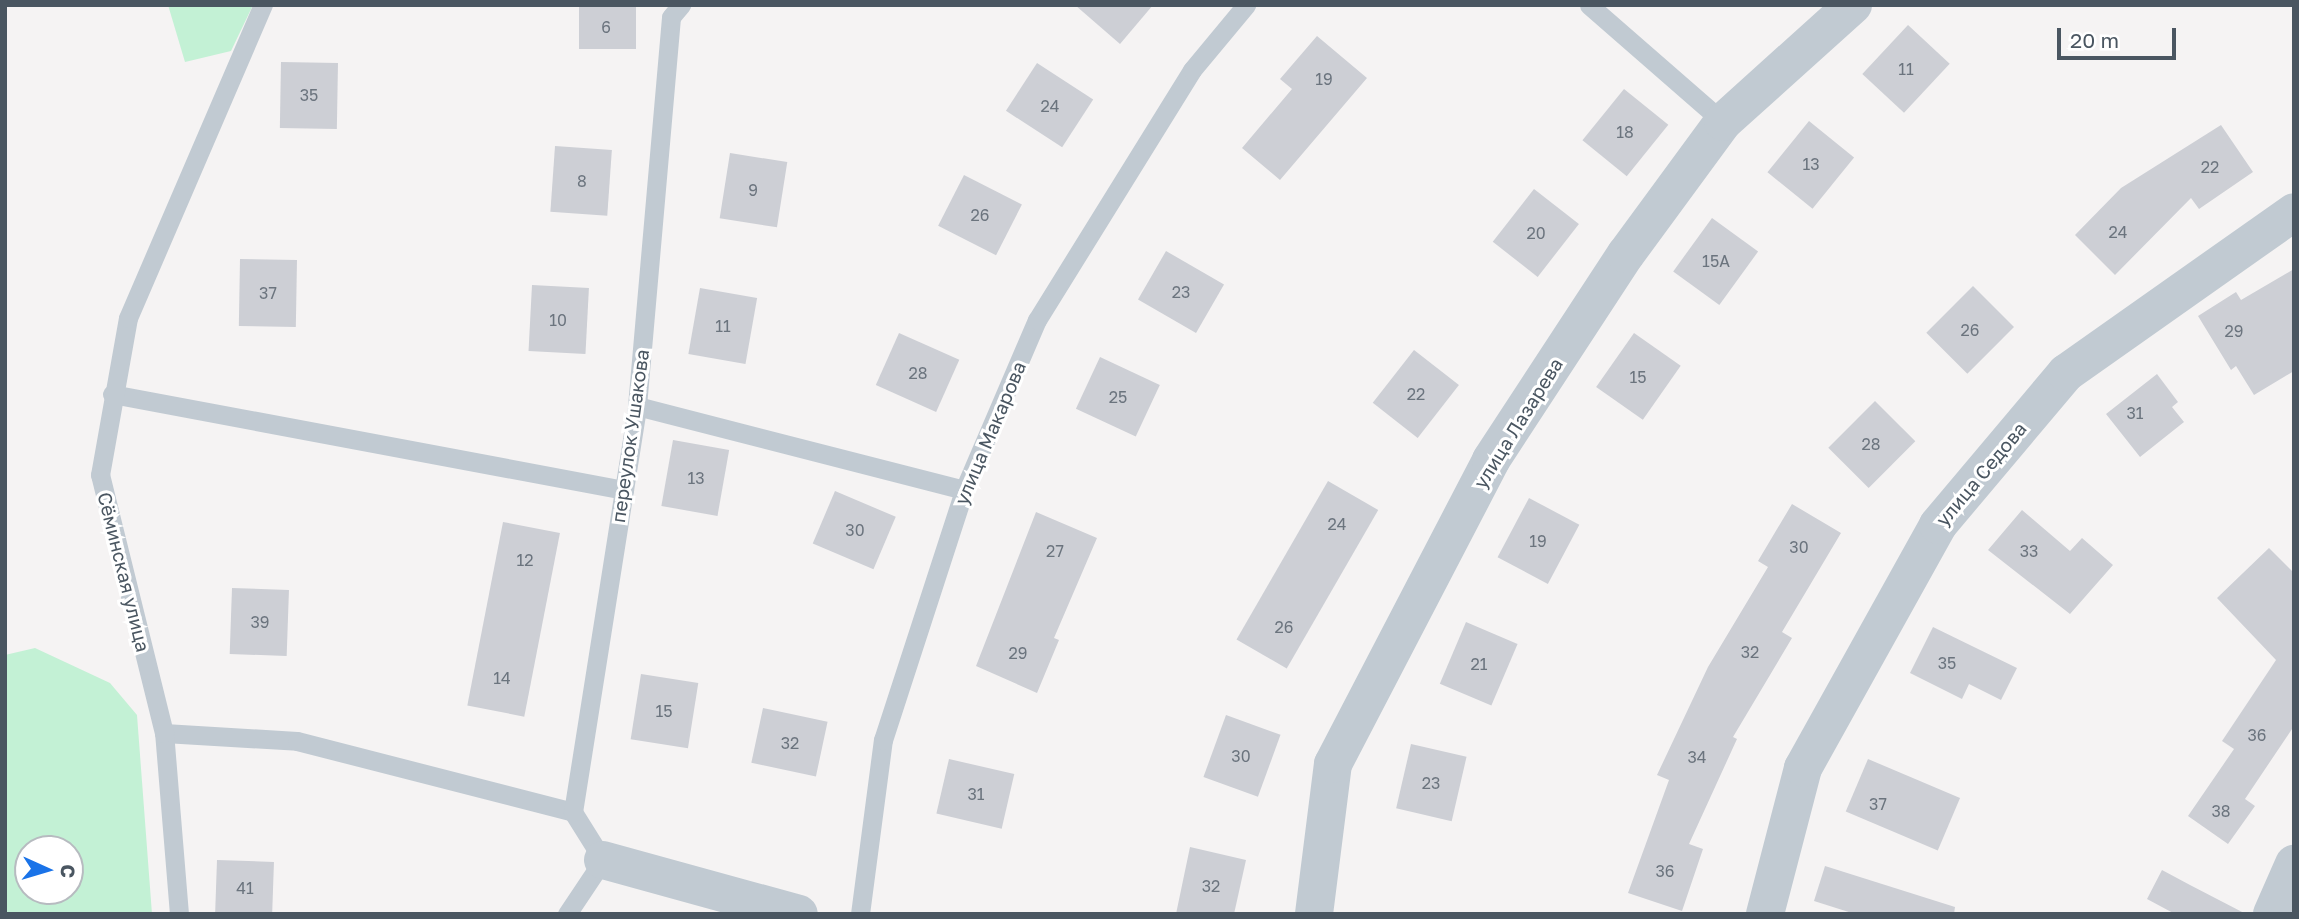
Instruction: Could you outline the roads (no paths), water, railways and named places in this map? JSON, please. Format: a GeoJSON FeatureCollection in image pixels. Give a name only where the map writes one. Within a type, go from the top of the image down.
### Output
{"type":"FeatureCollection","features":[{"type":"Feature","properties":{"kind":"street","name":"улица Лазарева"},"geometry":{"type":"LineString","coordinates":[[1314,914],[1334,764],[1491,460],[1626,254],[1723,122],[1853,5]]}},
{"type":"Feature","properties":{"kind":"street","name":"улица Седова"},"geometry":{"type":"LineString","coordinates":[[1765,914],[1803,768],[1938,525],[2066,373],[2294,212]]}},
{"type":"Feature","properties":{"kind":"street"},"geometry":{"type":"LineString","coordinates":[[603,860],[799,914]]}},
{"type":"Feature","properties":{"kind":"street"},"geometry":{"type":"LineString","coordinates":[[2272,914],[2294,864]]}},
{"type":"Feature","properties":{"kind":"lane","name":"Сёминская улица"},"geometry":{"type":"LineString","coordinates":[[179,914],[164,733],[100,475],[112,394],[128,318],[262,5]]}},
{"type":"Feature","properties":{"kind":"lane","name":"переулок Ушакова"},"geometry":{"type":"LineString","coordinates":[[573,811],[637,406],[671,17],[681,5]]}},
{"type":"Feature","properties":{"kind":"lane","name":"улица Макарова"},"geometry":{"type":"LineString","coordinates":[[860,914],[883,740],[964,490],[1037,320],[1192,70],[1246,5]]}},
{"type":"Feature","properties":{"kind":"lane"},"geometry":{"type":"LineString","coordinates":[[1589,5],[1723,122]]}},
{"type":"Feature","properties":{"kind":"lane"},"geometry":{"type":"LineString","coordinates":[[112,394],[624,490]]}},
{"type":"Feature","properties":{"kind":"lane"},"geometry":{"type":"LineString","coordinates":[[637,406],[964,490]]}},
{"type":"Feature","properties":{"kind":"lane"},"geometry":{"type":"LineString","coordinates":[[164,733],[297,741],[573,811],[603,860],[567,914]]}}]}
